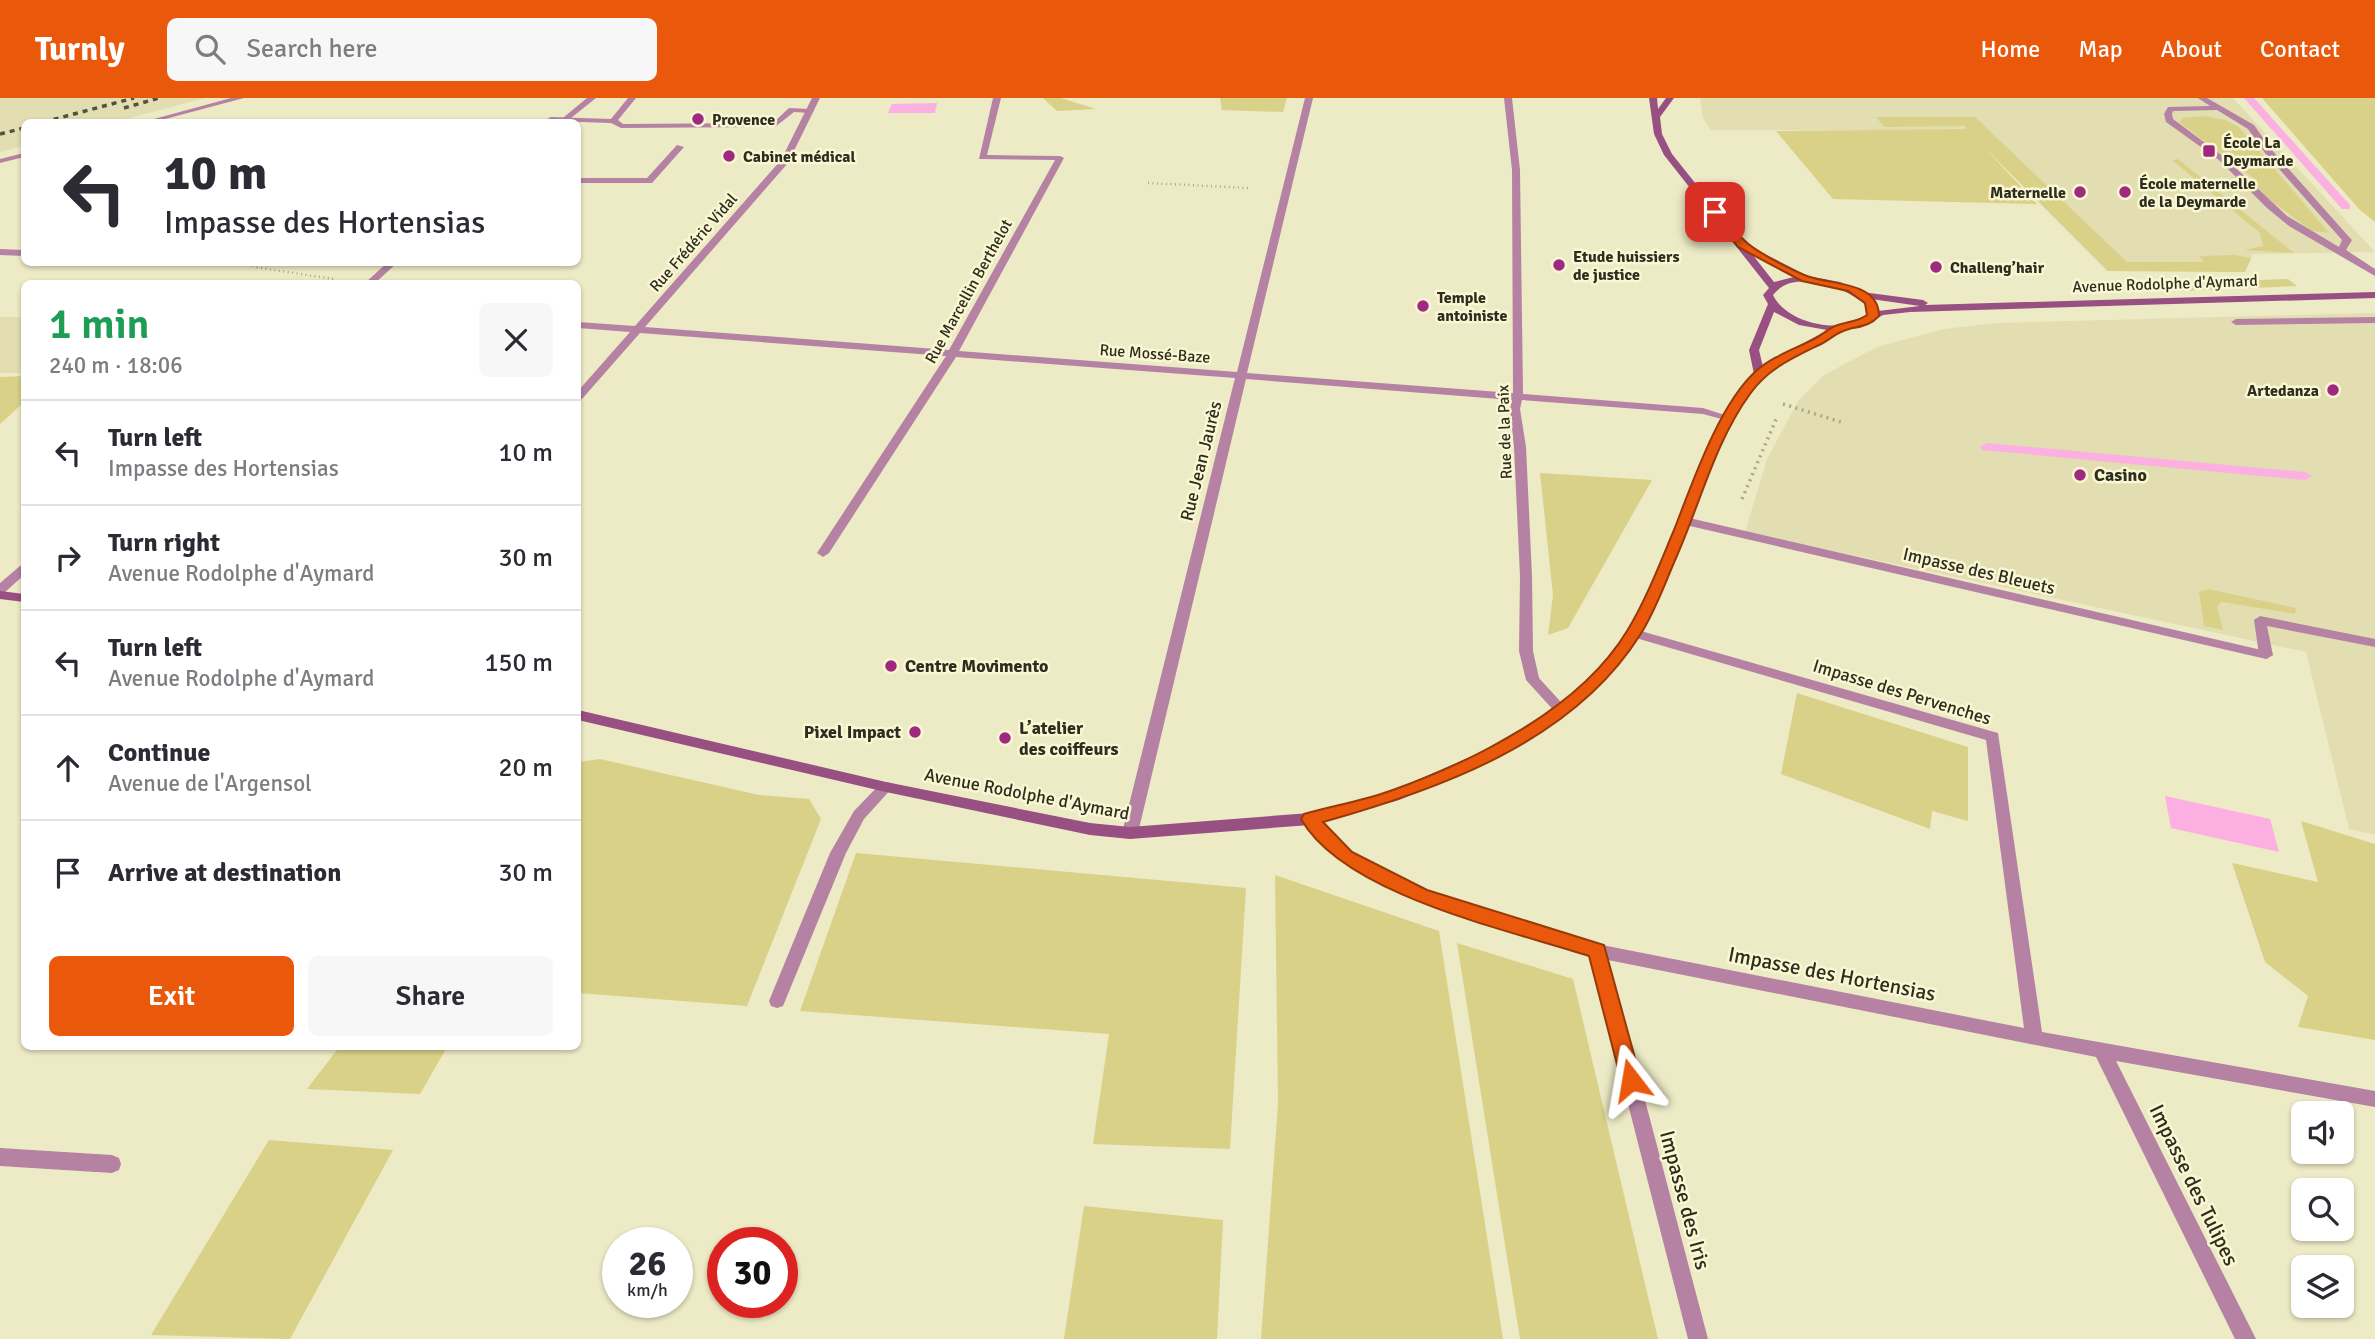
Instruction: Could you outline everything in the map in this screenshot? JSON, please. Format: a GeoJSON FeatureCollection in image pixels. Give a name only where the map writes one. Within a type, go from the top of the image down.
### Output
{"type":"FeatureCollection","features":[{"type":"Feature","properties":{"kind":"street"},"geometry":{"type":"LineString","coordinates":[[159,119],[240,98]]}},
{"type":"Feature","properties":{"kind":"street"},"geometry":{"type":"LineString","coordinates":[[566,119],[592,98]]}},
{"type":"Feature","properties":{"kind":"street"},"geometry":{"type":"LineString","coordinates":[[613,121],[632,98]]}},
{"type":"Feature","properties":{"kind":"street"},"geometry":{"type":"LineString","coordinates":[[790,98],[792,110]]}},
{"type":"Feature","properties":{"kind":"street","name":"Rue Frédéric Vidal"},"geometry":{"type":"LineString","coordinates":[[581,394],[785,161],[816,98]]}},
{"type":"Feature","properties":{"kind":"street","name":"Rue Marcellin Berthelot"},"geometry":{"type":"LineString","coordinates":[[823,553],[953,353],[1060,158],[982,157],[997,98]]}},
{"type":"Feature","properties":{"kind":"street","name":"Rue Jean Jaurès"},"geometry":{"type":"LineString","coordinates":[[1130,833],[1309,98]]}},
{"type":"Feature","properties":{"kind":"street","name":"Rue de la Paix"},"geometry":{"type":"LineString","coordinates":[[1508,98],[1516,170],[1518,396],[1515,409],[1520,447],[1527,576],[1526,651],[1533,680],[1562,711]]}},
{"type":"Feature","properties":{"kind":"street"},"geometry":{"type":"LineString","coordinates":[[1653,98],[1658,134],[1668,155],[1773,287],[1768,295],[1772,305],[1755,350],[1759,374]]}},
{"type":"Feature","properties":{"kind":"street"},"geometry":{"type":"LineString","coordinates":[[1656,117],[1670,98]]}},
{"type":"Feature","properties":{"kind":"street"},"geometry":{"type":"LineString","coordinates":[[2202,98],[2250,127],[2276,161],[2347,240],[2342,249]]}},
{"type":"Feature","properties":{"kind":"street"},"geometry":{"type":"LineString","coordinates":[[2220,108],[2171,109],[2169,120],[2236,172],[2252,193],[2294,225],[2342,249],[2375,273]]}},
{"type":"Feature","properties":{"kind":"street"},"geometry":{"type":"LineString","coordinates":[[581,121],[613,121],[621,126],[775,125],[792,110],[810,111]]}},
{"type":"Feature","properties":{"kind":"street"},"geometry":{"type":"LineString","coordinates":[[581,181],[649,181],[680,147]]}},
{"type":"Feature","properties":{"kind":"street"},"geometry":{"type":"LineString","coordinates":[[0,161],[21,156]]}},
{"type":"Feature","properties":{"kind":"street"},"geometry":{"type":"LineString","coordinates":[[1742,245],[1806,279]]}},
{"type":"Feature","properties":{"kind":"street"},"geometry":{"type":"LineString","coordinates":[[0,252],[21,253]]}},
{"type":"Feature","properties":{"kind":"street"},"geometry":{"type":"LineString","coordinates":[[373,280],[389,266]]}},
{"type":"Feature","properties":{"kind":"street","name":"Avenue Rodolphe d'Aymard"},"geometry":{"type":"LineString","coordinates":[[1773,287],[1806,279],[1838,284],[1863,295],[1955,307]]}},
{"type":"Feature","properties":{"kind":"street"},"geometry":{"type":"LineString","coordinates":[[1863,295],[1873,306],[1873,316]]}},
{"type":"Feature","properties":{"kind":"street","name":"Avenue Rodolphe d'Aymard"},"geometry":{"type":"LineString","coordinates":[[1772,305],[1799,321],[1839,328],[1861,325],[1873,316],[1955,307],[2375,295]]}},
{"type":"Feature","properties":{"kind":"street"},"geometry":{"type":"LineString","coordinates":[[2236,322],[2374,321]]}},
{"type":"Feature","properties":{"kind":"street","name":"Rue Mossé-Baze"},"geometry":{"type":"LineString","coordinates":[[581,325],[1518,396],[1703,411],[1729,418]]}},
{"type":"Feature","properties":{"kind":"street","name":"Avenue Rodolphe d'Aymard"},"geometry":{"type":"LineString","coordinates":[[581,716],[886,787],[1090,829],[1130,833],[1157,834],[1310,819],[1394,796],[1482,758],[1562,711],[1599,677],[1634,633],[1729,418],[1759,374],[1788,354],[1821,340],[1839,328]]}},
{"type":"Feature","properties":{"kind":"street","name":"Impasse des Bleuets"},"geometry":{"type":"LineString","coordinates":[[1685,521],[2266,655],[2260,620],[2375,643]]}},
{"type":"Feature","properties":{"kind":"street"},"geometry":{"type":"LineString","coordinates":[[0,590],[21,572]]}},
{"type":"Feature","properties":{"kind":"street"},"geometry":{"type":"LineString","coordinates":[[0,595],[21,598]]}},
{"type":"Feature","properties":{"kind":"street","name":"Impasse des Pervenches"},"geometry":{"type":"LineString","coordinates":[[1634,633],[1993,737],[2034,1036]]}},
{"type":"Feature","properties":{"kind":"street"},"geometry":{"type":"LineString","coordinates":[[777,1001],[838,853],[859,815],[886,787]]}},
{"type":"Feature","properties":{"kind":"street","name":"Impasse des Hortensias"},"geometry":{"type":"LineString","coordinates":[[1310,819],[1345,856],[1421,895],[1597,951],[2102,1051],[2375,1099]]}},
{"type":"Feature","properties":{"kind":"street","name":"Impasse des Iris"},"geometry":{"type":"LineString","coordinates":[[1597,951],[1698,1339]]}},
{"type":"Feature","properties":{"kind":"street","name":"Impasse des Tulipes"},"geometry":{"type":"LineString","coordinates":[[2102,1051],[2246,1339]]}},
{"type":"Feature","properties":{"kind":"street"},"geometry":{"type":"LineString","coordinates":[[0,1157],[111,1164]]}},
{"type":"Feature","properties":{"kind":"path"},"geometry":{"type":"LineString","coordinates":[[1148,183],[1286,191]]}},
{"type":"Feature","properties":{"kind":"path"},"geometry":{"type":"LineString","coordinates":[[253,266],[336,279]]}},
{"type":"Feature","properties":{"kind":"path"},"geometry":{"type":"LineString","coordinates":[[1783,404],[1841,422]]}},
{"type":"Feature","properties":{"kind":"path"},"geometry":{"type":"LineString","coordinates":[[1756,467],[1768,438]]}},
{"type":"Feature","properties":{"kind":"shaded area"},"geometry":{"type":"Polygon","coordinates":[[[0,98],[206,98],[126,119],[21,119],[21,147],[0,152],[0,98]]]}},
{"type":"Feature","properties":{"kind":"shaded area"},"geometry":{"type":"Polygon","coordinates":[[[1043,98],[1061,98],[1096,109],[1057,111],[1043,98]]]}},
{"type":"Feature","properties":{"kind":"shaded area"},"geometry":{"type":"Polygon","coordinates":[[[1220,98],[1287,98],[1283,112],[1222,110],[1220,98]]]}},
{"type":"Feature","properties":{"kind":"shaded area"},"geometry":{"type":"Polygon","coordinates":[[[1700,98],[2233,98],[2375,252],[2253,254],[2245,272],[2107,271],[1967,130],[1711,130],[1703,118],[1700,98]]]}},
{"type":"Feature","properties":{"kind":"shaded area"},"geometry":{"type":"Polygon","coordinates":[[[2262,98],[2375,98],[2375,222],[2359,209],[2262,98]]]}},
{"type":"Feature","properties":{"kind":"shaded area"},"geometry":{"type":"Polygon","coordinates":[[[937,103],[935,113],[888,113],[892,104],[937,103]]]}},
{"type":"Feature","properties":{"kind":"shaded area"},"geometry":{"type":"Polygon","coordinates":[[[2203,116],[2225,120],[2239,127],[2329,233],[2312,231],[2262,194],[2253,178],[2179,122],[2183,118],[2203,116]]]}},
{"type":"Feature","properties":{"kind":"shaded area"},"geometry":{"type":"Polygon","coordinates":[[[1876,117],[1975,117],[2127,262],[2204,262],[2199,256],[2235,255],[2251,258],[2245,272],[2108,271],[1983,146],[2037,204],[1833,199],[1776,131],[1967,129],[1964,126],[1884,127],[1876,117]]]}},
{"type":"Feature","properties":{"kind":"shaded area"},"geometry":{"type":"Polygon","coordinates":[[[2178,159],[2294,253],[2244,250],[2263,246],[2260,233],[2172,160],[2178,159]]]}},
{"type":"Feature","properties":{"kind":"shaded area"},"geometry":{"type":"Polygon","coordinates":[[[2288,279],[2297,286],[2181,291],[2172,283],[2288,279]]]}},
{"type":"Feature","properties":{"kind":"shaded area","name":"Casino"},"geometry":{"type":"Polygon","coordinates":[[[2375,313],[2375,835],[2349,829],[2306,652],[1745,532],[1767,459],[1798,401],[1824,375],[1877,347],[1944,329],[1997,323],[2375,313]]]}},
{"type":"Feature","properties":{"kind":"shaded area"},"geometry":{"type":"Polygon","coordinates":[[[0,317],[21,317],[21,373],[0,373],[0,317]]]}},
{"type":"Feature","properties":{"kind":"shaded area"},"geometry":{"type":"Polygon","coordinates":[[[21,376],[21,405],[0,424],[0,377],[21,376]]]}},
{"type":"Feature","properties":{"kind":"shaded area"},"geometry":{"type":"Polygon","coordinates":[[[1540,473],[1652,480],[1568,628],[1548,635],[1553,595],[1540,473]]]}},
{"type":"Feature","properties":{"kind":"shaded area"},"geometry":{"type":"Polygon","coordinates":[[[2208,589],[2296,608],[2295,614],[2222,602],[2217,606],[2223,630],[2204,626],[2199,592],[2208,589]]]}},
{"type":"Feature","properties":{"kind":"shaded area"},"geometry":{"type":"Polygon","coordinates":[[[1797,693],[1968,747],[1968,821],[1932,811],[1930,829],[1781,774],[1797,693]]]}},
{"type":"Feature","properties":{"kind":"shaded area"},"geometry":{"type":"Polygon","coordinates":[[[600,759],[759,795],[809,799],[821,819],[747,1006],[581,993],[581,762],[600,759]]]}},
{"type":"Feature","properties":{"kind":"shaded area"},"geometry":{"type":"Polygon","coordinates":[[[2165,796],[2270,819],[2279,852],[2171,828],[2165,796]]]}},
{"type":"Feature","properties":{"kind":"shaded area"},"geometry":{"type":"Polygon","coordinates":[[[2301,821],[2375,844],[2375,1040],[2298,1027],[2308,996],[2265,962],[2232,863],[2318,882],[2301,821]]]}},
{"type":"Feature","properties":{"kind":"shaded area"},"geometry":{"type":"Polygon","coordinates":[[[856,853],[1246,888],[1230,1149],[1093,1144],[1109,1034],[800,1011],[856,853]]]}},
{"type":"Feature","properties":{"kind":"shaded area"},"geometry":{"type":"Polygon","coordinates":[[[1275,875],[1439,931],[1503,1339],[1261,1339],[1278,1104],[1275,875]]]}},
{"type":"Feature","properties":{"kind":"shaded area"},"geometry":{"type":"Polygon","coordinates":[[[1457,943],[1573,979],[1658,1339],[1520,1339],[1457,943]]]}},
{"type":"Feature","properties":{"kind":"shaded area"},"geometry":{"type":"Polygon","coordinates":[[[337,1050],[445,1050],[420,1094],[307,1089],[337,1050]]]}},
{"type":"Feature","properties":{"kind":"shaded area"},"geometry":{"type":"Polygon","coordinates":[[[269,1140],[393,1150],[290,1339],[151,1335],[269,1140]]]}},
{"type":"Feature","properties":{"kind":"shaded area"},"geometry":{"type":"Polygon","coordinates":[[[1084,1206],[1223,1220],[1217,1339],[1064,1339],[1084,1206]]]}},
{"type":"Feature","properties":{"kind":"waterway"},"geometry":{"type":"LineString","coordinates":[[2249,98],[2346,207]]}},
{"type":"Feature","properties":{"kind":"waterway"},"geometry":{"type":"LineString","coordinates":[[1987,447],[2305,476]]}},
{"type":"Feature","properties":{"kind":"railway"},"geometry":{"type":"LineString","coordinates":[[55,119],[134,98]]}},
{"type":"Feature","properties":{"kind":"railway"},"geometry":{"type":"LineString","coordinates":[[124,108],[159,98]]}},
{"type":"Feature","properties":{"kind":"railway"},"geometry":{"type":"LineString","coordinates":[[0,134],[21,129]]}},
{"type":"Feature","properties":{"kind":"place","name":"Provence"},"geometry":{"type":"Point","coordinates":[698,119]}},
{"type":"Feature","properties":{"kind":"place","name":"École La Deymarde"},"geometry":{"type":"Point","coordinates":[2209,151]}},
{"type":"Feature","properties":{"kind":"place","name":"Cabinet médical"},"geometry":{"type":"Point","coordinates":[729,156]}},
{"type":"Feature","properties":{"kind":"place","name":"Maternelle"},"geometry":{"type":"Point","coordinates":[2080,192]}},
{"type":"Feature","properties":{"kind":"place","name":"École maternelle de la Deymarde"},"geometry":{"type":"Point","coordinates":[2125,192]}},
{"type":"Feature","properties":{"kind":"place","name":"Etude huissiers de justice"},"geometry":{"type":"Point","coordinates":[1559,265]}},
{"type":"Feature","properties":{"kind":"place","name":"Challeng’hair"},"geometry":{"type":"Point","coordinates":[1936,267]}},
{"type":"Feature","properties":{"kind":"place","name":"Temple antoiniste"},"geometry":{"type":"Point","coordinates":[1423,306]}},
{"type":"Feature","properties":{"kind":"place","name":"Artedanza"},"geometry":{"type":"Point","coordinates":[2333,390]}},
{"type":"Feature","properties":{"kind":"place","name":"Casino"},"geometry":{"type":"Point","coordinates":[2080,475]}},
{"type":"Feature","properties":{"kind":"place","name":"Centre Movimento"},"geometry":{"type":"Point","coordinates":[891,666]}},
{"type":"Feature","properties":{"kind":"place","name":"Pixel Impact"},"geometry":{"type":"Point","coordinates":[915,732]}},
{"type":"Feature","properties":{"kind":"place","name":"L’atelier des coiffeurs"},"geometry":{"type":"Point","coordinates":[1005,738]}},
{"type":"Feature","properties":{"kind":"route"},"geometry":{"type":"LineString","coordinates":[[1631,1080],[1597,951],[1421,895],[1345,856],[1310,819],[1394,796],[1482,758],[1562,711],[1599,677],[1634,633],[1670,557],[1713,448],[1743,394],[1759,374],[1788,354],[1821,340],[1839,328],[1861,325],[1873,316],[1873,306],[1869,300],[1852,289],[1806,279],[1742,245],[1715,212]]}}]}
